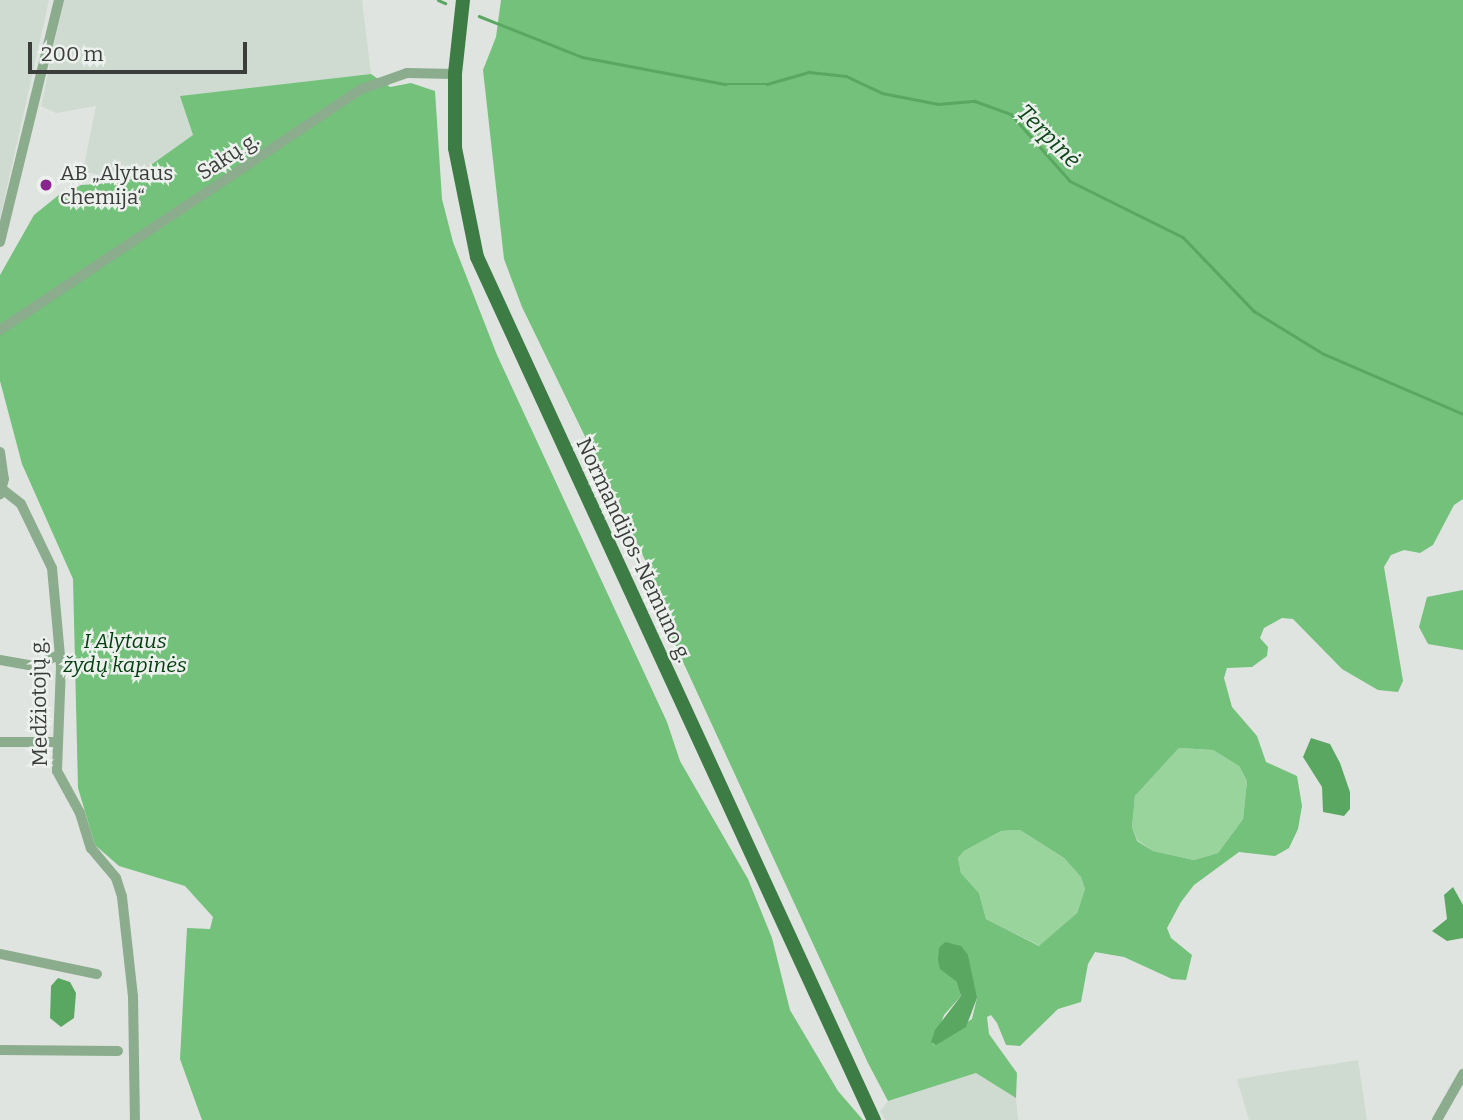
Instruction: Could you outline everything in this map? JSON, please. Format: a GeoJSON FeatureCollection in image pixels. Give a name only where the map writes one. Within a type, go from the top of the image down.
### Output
{"type":"FeatureCollection","features":[{"type":"Feature","properties":{"kind":"main road","name":"Normandijos-Nemuno g."},"geometry":{"type":"LineString","coordinates":[[463,0],[455,74],[456,166],[469,228],[489,288],[874,1120]]}},
{"type":"Feature","properties":{"kind":"main road","name":"Normandijos-Nemuno g."},"geometry":{"type":"LineString","coordinates":[[864,1095],[880,1120]]}},
{"type":"Feature","properties":{"kind":"street"},"geometry":{"type":"LineString","coordinates":[[0,242],[59,0]]}},
{"type":"Feature","properties":{"kind":"street","name":"Sakų g."},"geometry":{"type":"LineString","coordinates":[[0,330],[362,89],[407,73],[455,74]]}},
{"type":"Feature","properties":{"kind":"street","name":"Medžiotojų g."},"geometry":{"type":"LineString","coordinates":[[0,452],[1,491],[21,504],[52,568],[60,655],[55,742],[57,771],[80,813],[91,848],[116,878],[122,897],[133,996],[135,1120]]}},
{"type":"Feature","properties":{"kind":"street"},"geometry":{"type":"LineString","coordinates":[[0,660],[35,666],[60,655]]}},
{"type":"Feature","properties":{"kind":"street"},"geometry":{"type":"LineString","coordinates":[[0,742],[55,742]]}},
{"type":"Feature","properties":{"kind":"street"},"geometry":{"type":"LineString","coordinates":[[0,954],[97,974]]}},
{"type":"Feature","properties":{"kind":"street"},"geometry":{"type":"LineString","coordinates":[[0,1050],[118,1051]]}},
{"type":"Feature","properties":{"kind":"street"},"geometry":{"type":"LineString","coordinates":[[1437,1120],[1463,1074]]}},
{"type":"Feature","properties":{"kind":"shaded area"},"geometry":{"type":"Polygon","coordinates":[[[0,0],[49,0],[0,219],[0,0]]]}},
{"type":"Feature","properties":{"kind":"shaded area"},"geometry":{"type":"Polygon","coordinates":[[[64,0],[362,0],[371,74],[181,96],[193,135],[127,182],[83,171],[96,106],[56,113],[41,106],[64,0]]]}},
{"type":"Feature","properties":{"kind":"shaded area"},"geometry":{"type":"Polygon","coordinates":[[[1311,738],[1330,744],[1340,763],[1350,792],[1350,809],[1344,816],[1323,812],[1322,787],[1303,757],[1311,738]]]}},
{"type":"Feature","properties":{"kind":"shaded area"},"geometry":{"type":"Polygon","coordinates":[[[1179,748],[1213,750],[1239,766],[1247,781],[1243,819],[1218,853],[1194,860],[1153,851],[1137,840],[1132,827],[1135,796],[1179,748]]]}},
{"type":"Feature","properties":{"kind":"shaded area"},"geometry":{"type":"Polygon","coordinates":[[[1020,830],[1064,858],[1081,877],[1085,889],[1077,913],[1040,946],[986,919],[979,893],[961,873],[958,858],[964,851],[1001,831],[1020,830]]]}},
{"type":"Feature","properties":{"kind":"shaded area"},"geometry":{"type":"Polygon","coordinates":[[[1453,887],[1463,905],[1463,938],[1447,941],[1432,931],[1447,919],[1444,895],[1453,887]]]}},
{"type":"Feature","properties":{"kind":"shaded area"},"geometry":{"type":"Polygon","coordinates":[[[945,942],[961,946],[968,955],[977,998],[966,1027],[936,1045],[931,1042],[935,1030],[961,996],[956,981],[940,969],[939,948],[945,942]]]}},
{"type":"Feature","properties":{"kind":"shaded area"},"geometry":{"type":"Polygon","coordinates":[[[58,978],[70,982],[76,993],[74,1018],[61,1027],[50,1018],[51,986],[58,978]]]}},
{"type":"Feature","properties":{"kind":"shaded area"},"geometry":{"type":"Polygon","coordinates":[[[1358,1060],[1367,1120],[1249,1120],[1237,1079],[1358,1060]]]}},
{"type":"Feature","properties":{"kind":"shaded area"},"geometry":{"type":"Polygon","coordinates":[[[976,1073],[1016,1098],[1018,1120],[885,1120],[880,1111],[888,1101],[976,1073]]]}},
{"type":"Feature","properties":{"kind":"green space"},"geometry":{"type":"Polygon","coordinates":[[[501,0],[1463,0],[1463,499],[1454,505],[1433,545],[1420,553],[1404,550],[1391,555],[1384,567],[1403,681],[1398,692],[1378,690],[1342,669],[1293,619],[1282,618],[1264,628],[1260,638],[1268,647],[1267,656],[1252,667],[1227,668],[1224,678],[1232,707],[1257,736],[1266,762],[1297,776],[1302,806],[1298,829],[1289,848],[1275,856],[1239,852],[1194,885],[1167,928],[1171,938],[1192,955],[1186,980],[1172,979],[1124,957],[1095,952],[1088,964],[1081,1002],[1058,1009],[1020,1046],[1006,1045],[997,1023],[991,1015],[987,1017],[989,1034],[1017,1073],[1016,1098],[976,1073],[888,1101],[868,1063],[654,599],[648,566],[522,307],[504,259],[483,70],[496,37],[501,0]],[[1179,748],[1135,796],[1132,827],[1137,841],[1153,851],[1194,860],[1218,853],[1243,819],[1247,781],[1239,766],[1213,750],[1179,748]],[[1020,830],[1001,831],[964,851],[958,858],[961,873],[979,893],[986,919],[1039,946],[1077,913],[1085,889],[1081,877],[1064,858],[1020,830]],[[956,981],[961,996],[944,1015],[933,1045],[972,1019],[977,998],[956,981]]]}},
{"type":"Feature","properties":{"kind":"green space","name":"I Alytaus žydų kapinės"},"geometry":{"type":"Polygon","coordinates":[[[371,74],[390,87],[411,83],[435,91],[442,199],[453,242],[497,355],[667,722],[680,761],[748,879],[772,938],[790,1010],[838,1091],[863,1120],[202,1120],[180,1059],[187,928],[210,929],[213,917],[185,886],[119,866],[95,845],[78,788],[73,579],[22,464],[0,381],[0,275],[34,215],[60,194],[81,185],[127,182],[193,135],[180,96],[371,74]]]}},
{"type":"Feature","properties":{"kind":"green space"},"geometry":{"type":"Polygon","coordinates":[[[1463,590],[1463,650],[1428,644],[1419,627],[1427,597],[1463,590]]]}},
{"type":"Feature","properties":{"kind":"waterway","name":"Terpinė"},"geometry":{"type":"LineString","coordinates":[[438,0],[445,3]]}},
{"type":"Feature","properties":{"kind":"waterway","name":"Terpinė"},"geometry":{"type":"LineString","coordinates":[[479,16],[582,57],[725,84],[767,84],[809,72],[846,76],[882,93],[938,104],[975,101],[1011,114],[1070,181],[1183,237],[1254,311],[1324,354],[1463,414]]}},
{"type":"Feature","properties":{"kind":"place","name":"AB „Alytaus chemija“"},"geometry":{"type":"Point","coordinates":[46,185]}}]}
